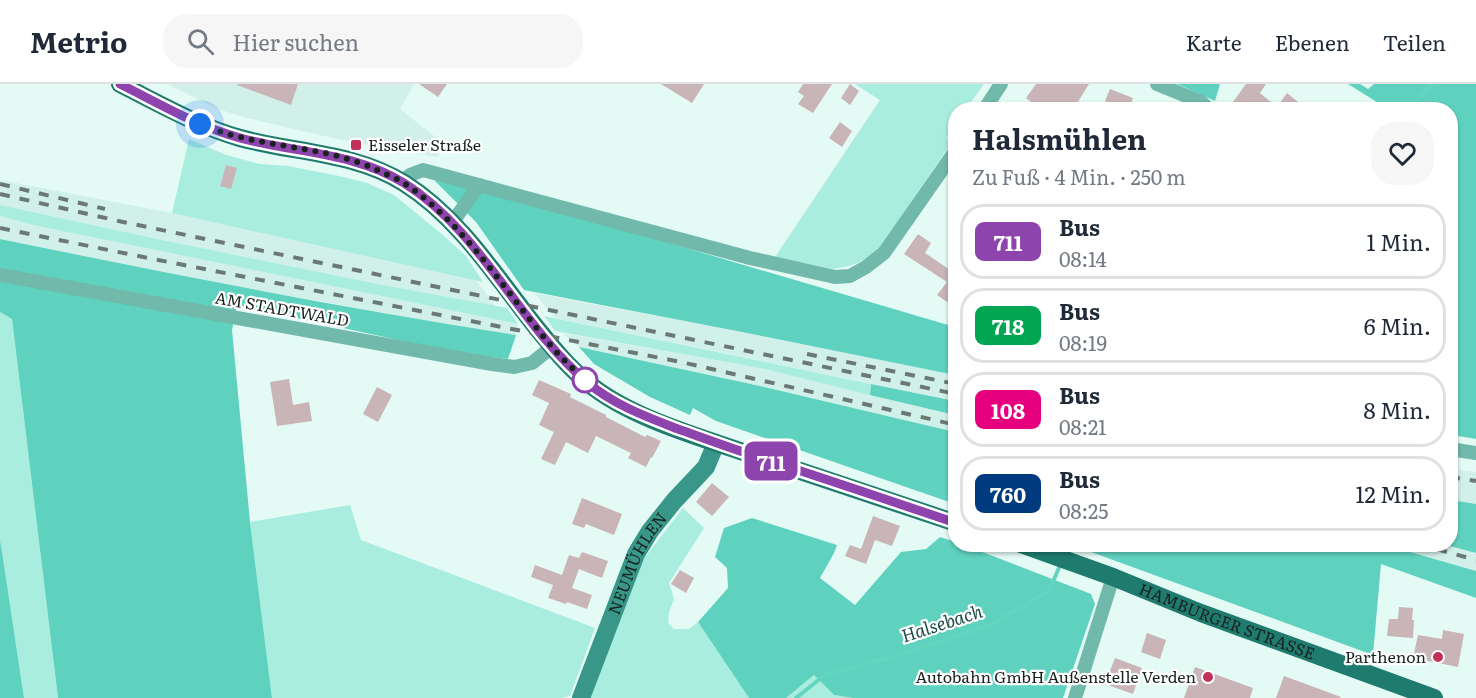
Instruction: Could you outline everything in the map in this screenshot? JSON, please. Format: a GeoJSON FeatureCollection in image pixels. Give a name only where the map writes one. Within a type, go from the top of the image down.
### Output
{"type":"FeatureCollection","features":[{"type":"Feature","properties":{"kind":"main road"},"geometry":{"type":"LineString","coordinates":[[120,84],[212,129],[252,140],[330,154],[374,168],[402,182],[425,198],[452,223],[552,347],[588,383],[623,406],[716,443],[948,520]]}},
{"type":"Feature","properties":{"kind":"main road","name":"HAMBURGER STRASSE"},"geometry":{"type":"LineString","coordinates":[[1041,552],[1434,698]]}},
{"type":"Feature","properties":{"kind":"street"},"geometry":{"type":"LineString","coordinates":[[989,102],[1001,84]]}},
{"type":"Feature","properties":{"kind":"street"},"geometry":{"type":"LineString","coordinates":[[1157,84],[1186,102]]}},
{"type":"Feature","properties":{"kind":"street"},"geometry":{"type":"LineString","coordinates":[[402,182],[410,175],[423,171],[750,258],[835,277],[850,276],[884,253],[948,161]]}},
{"type":"Feature","properties":{"kind":"street"},"geometry":{"type":"LineString","coordinates":[[452,223],[479,185]]}},
{"type":"Feature","properties":{"kind":"street","name":"AM STADTWALD"},"geometry":{"type":"LineString","coordinates":[[0,275],[514,367],[532,363],[552,347]]}},
{"type":"Feature","properties":{"kind":"street","name":"NEUMÜHLEN"},"geometry":{"type":"LineString","coordinates":[[581,698],[636,554],[656,523],[706,467],[716,443]]}},
{"type":"Feature","properties":{"kind":"street"},"geometry":{"type":"LineString","coordinates":[[1458,450],[1476,453]]}},
{"type":"Feature","properties":{"kind":"street"},"geometry":{"type":"LineString","coordinates":[[1075,698],[1113,577]]}},
{"type":"Feature","properties":{"kind":"shaded area"},"geometry":{"type":"Polygon","coordinates":[[[167,84],[414,84],[400,109],[443,143],[437,157],[337,139],[218,109],[167,84]]]}},
{"type":"Feature","properties":{"kind":"shaded area"},"geometry":{"type":"Polygon","coordinates":[[[0,180],[172,213],[476,280],[495,306],[167,241],[0,205],[0,180]]]}},
{"type":"Feature","properties":{"kind":"shaded area"},"geometry":{"type":"Polygon","coordinates":[[[0,216],[33,225],[518,324],[516,335],[196,279],[0,239],[0,216]]]}},
{"type":"Feature","properties":{"kind":"shaded area"},"geometry":{"type":"Polygon","coordinates":[[[534,293],[948,374],[948,400],[555,318],[534,293]]]}},
{"type":"Feature","properties":{"kind":"shaded area"},"geometry":{"type":"Polygon","coordinates":[[[562,333],[765,369],[948,413],[948,430],[760,386],[579,347],[562,333]]]}},
{"type":"Feature","properties":{"kind":"shaded area"},"geometry":{"type":"Polygon","coordinates":[[[1458,470],[1476,472],[1476,504],[1458,501],[1458,470]]]}},
{"type":"Feature","properties":{"kind":"shaded area"},"geometry":{"type":"Polygon","coordinates":[[[1458,548],[1476,553],[1476,571],[1410,552],[1458,552],[1458,548]]]}},
{"type":"Feature","properties":{"kind":"green space"},"geometry":{"type":"Polygon","coordinates":[[[855,84],[984,84],[971,102],[948,102],[948,135],[946,138],[948,148],[879,249],[860,262],[833,269],[775,257],[880,100],[855,84]]]}},
{"type":"Feature","properties":{"kind":"green space"},"geometry":{"type":"Polygon","coordinates":[[[1177,84],[1220,84],[1215,101],[1177,84]]]}},
{"type":"Feature","properties":{"kind":"green space"},"geometry":{"type":"Polygon","coordinates":[[[1348,84],[1360,84],[1368,89],[1374,84],[1476,84],[1476,439],[1458,436],[1458,102],[1377,102],[1348,84]]]}},
{"type":"Feature","properties":{"kind":"green space"},"geometry":{"type":"Polygon","coordinates":[[[189,139],[226,155],[260,164],[288,166],[339,176],[367,183],[394,195],[466,256],[483,282],[172,213],[189,139]]]}},
{"type":"Feature","properties":{"kind":"green space"},"geometry":{"type":"Polygon","coordinates":[[[434,180],[500,195],[618,228],[948,325],[948,374],[524,290],[476,222],[434,180]]]}},
{"type":"Feature","properties":{"kind":"green space"},"geometry":{"type":"Polygon","coordinates":[[[0,205],[378,284],[507,308],[518,324],[33,225],[0,216],[0,205]]]}},
{"type":"Feature","properties":{"kind":"green space"},"geometry":{"type":"Polygon","coordinates":[[[0,239],[386,314],[516,335],[508,359],[463,354],[237,305],[232,330],[250,522],[272,698],[58,698],[12,319],[0,312],[0,239]]]}},
{"type":"Feature","properties":{"kind":"green space"},"geometry":{"type":"Polygon","coordinates":[[[0,312],[12,319],[58,698],[24,698],[0,540],[0,312]]]}},
{"type":"Feature","properties":{"kind":"green space"},"geometry":{"type":"Polygon","coordinates":[[[544,316],[871,384],[870,395],[765,369],[555,331],[544,316]]]}},
{"type":"Feature","properties":{"kind":"green space"},"geometry":{"type":"Polygon","coordinates":[[[579,347],[760,386],[948,430],[948,502],[716,421],[693,408],[690,415],[650,397],[594,364],[579,347]]]}},
{"type":"Feature","properties":{"kind":"green space"},"geometry":{"type":"Polygon","coordinates":[[[871,384],[948,400],[948,413],[870,395],[871,384]]]}},
{"type":"Feature","properties":{"kind":"green space"},"geometry":{"type":"Polygon","coordinates":[[[1458,501],[1476,504],[1476,553],[1458,548],[1458,501]]]}},
{"type":"Feature","properties":{"kind":"green space"},"geometry":{"type":"Polygon","coordinates":[[[350,505],[361,540],[595,628],[570,696],[562,698],[272,698],[250,522],[350,505]]]}},
{"type":"Feature","properties":{"kind":"green space"},"geometry":{"type":"Polygon","coordinates":[[[683,508],[704,528],[669,583],[674,599],[668,623],[674,629],[689,629],[698,622],[749,698],[585,698],[636,569],[683,508]]]}},
{"type":"Feature","properties":{"kind":"green space"},"geometry":{"type":"Polygon","coordinates":[[[752,518],[837,545],[820,578],[855,605],[901,552],[926,549],[940,537],[948,540],[948,552],[982,552],[1091,594],[1095,604],[1063,698],[853,698],[834,695],[814,675],[786,698],[749,698],[698,622],[728,588],[727,568],[715,557],[724,528],[752,518]]]}},
{"type":"Feature","properties":{"kind":"green space"},"geometry":{"type":"Polygon","coordinates":[[[0,540],[2,552],[24,698],[0,698],[0,540]]]}},
{"type":"Feature","properties":{"kind":"green space"},"geometry":{"type":"Polygon","coordinates":[[[1091,552],[1410,552],[1476,571],[1476,598],[1381,564],[1373,655],[1091,552]]]}},
{"type":"Feature","properties":{"kind":"green space"},"geometry":{"type":"Polygon","coordinates":[[[814,675],[834,695],[853,698],[786,698],[814,675]]]}},
{"type":"Feature","properties":{"kind":"building"},"geometry":{"type":"Polygon","coordinates":[[[237,84],[298,84],[291,105],[237,84]]]}},
{"type":"Feature","properties":{"kind":"building"},"geometry":{"type":"Polygon","coordinates":[[[419,84],[447,84],[438,97],[419,84]]]}},
{"type":"Feature","properties":{"kind":"building"},"geometry":{"type":"Polygon","coordinates":[[[661,84],[704,84],[692,103],[661,84]]]}},
{"type":"Feature","properties":{"kind":"building"},"geometry":{"type":"Polygon","coordinates":[[[803,84],[832,84],[813,113],[798,104],[804,96],[798,92],[803,84]]]}},
{"type":"Feature","properties":{"kind":"building"},"geometry":{"type":"Polygon","coordinates":[[[850,84],[859,91],[850,105],[841,98],[850,84]]]}},
{"type":"Feature","properties":{"kind":"building"},"geometry":{"type":"Polygon","coordinates":[[[1036,84],[1089,84],[1078,102],[1031,102],[1026,98],[1036,84]]]}},
{"type":"Feature","properties":{"kind":"building"},"geometry":{"type":"Polygon","coordinates":[[[1246,84],[1266,84],[1260,93],[1271,102],[1233,102],[1246,84]]]}},
{"type":"Feature","properties":{"kind":"building"},"geometry":{"type":"Polygon","coordinates":[[[1110,89],[1133,98],[1132,102],[1105,101],[1110,89]]]}},
{"type":"Feature","properties":{"kind":"building"},"geometry":{"type":"Polygon","coordinates":[[[1287,93],[1298,102],[1281,102],[1287,93]]]}},
{"type":"Feature","properties":{"kind":"building"},"geometry":{"type":"Polygon","coordinates":[[[840,122],[852,131],[842,147],[829,138],[840,122]]]}},
{"type":"Feature","properties":{"kind":"building"},"geometry":{"type":"Polygon","coordinates":[[[226,165],[237,168],[231,189],[220,186],[226,165]]]}},
{"type":"Feature","properties":{"kind":"building"},"geometry":{"type":"Polygon","coordinates":[[[918,234],[931,243],[925,253],[948,269],[947,302],[937,295],[947,282],[904,254],[918,234]]]}},
{"type":"Feature","properties":{"kind":"building"},"geometry":{"type":"Polygon","coordinates":[[[289,379],[293,405],[309,402],[312,421],[277,426],[270,382],[289,379]]]}},
{"type":"Feature","properties":{"kind":"building"},"geometry":{"type":"Polygon","coordinates":[[[539,380],[571,394],[570,397],[645,437],[647,435],[661,441],[646,467],[628,458],[631,453],[596,436],[588,453],[566,442],[555,465],[541,459],[554,432],[539,425],[549,403],[532,395],[539,380]]]}},
{"type":"Feature","properties":{"kind":"building"},"geometry":{"type":"Polygon","coordinates":[[[377,387],[392,395],[378,422],[363,414],[377,387]]]}},
{"type":"Feature","properties":{"kind":"building"},"geometry":{"type":"Polygon","coordinates":[[[712,483],[729,497],[712,516],[696,502],[712,483]]]}},
{"type":"Feature","properties":{"kind":"building"},"geometry":{"type":"Polygon","coordinates":[[[582,498],[622,514],[614,535],[586,524],[584,528],[572,524],[582,498]]]}},
{"type":"Feature","properties":{"kind":"building"},"geometry":{"type":"Polygon","coordinates":[[[873,516],[900,526],[892,546],[875,540],[866,564],[845,556],[850,545],[861,549],[873,516]]]}},
{"type":"Feature","properties":{"kind":"building"},"geometry":{"type":"Polygon","coordinates":[[[582,552],[608,561],[602,578],[579,569],[572,588],[592,595],[587,609],[548,598],[553,585],[531,577],[535,565],[562,575],[569,555],[579,558],[582,552]]]}},
{"type":"Feature","properties":{"kind":"building"},"geometry":{"type":"Polygon","coordinates":[[[680,570],[694,578],[686,593],[671,584],[680,570]]]}},
{"type":"Feature","properties":{"kind":"building"},"geometry":{"type":"Polygon","coordinates":[[[1399,607],[1413,608],[1413,638],[1387,636],[1389,619],[1398,619],[1399,607]]]}},
{"type":"Feature","properties":{"kind":"building"},"geometry":{"type":"Polygon","coordinates":[[[1443,630],[1464,634],[1458,667],[1413,658],[1418,635],[1442,639],[1443,630]]]}},
{"type":"Feature","properties":{"kind":"building"},"geometry":{"type":"Polygon","coordinates":[[[1147,633],[1166,640],[1160,659],[1141,652],[1147,633]]]}},
{"type":"Feature","properties":{"kind":"building"},"geometry":{"type":"Polygon","coordinates":[[[1115,658],[1142,668],[1133,694],[1105,684],[1115,658]]]}},
{"type":"Feature","properties":{"kind":"building","name":"Autobahn GmbH Außenstelle Verden"},"geometry":{"type":"Polygon","coordinates":[[[1195,667],[1253,688],[1250,698],[1184,698],[1195,667]]]}},
{"type":"Feature","properties":{"kind":"building"},"geometry":{"type":"Polygon","coordinates":[[[1284,676],[1341,697],[1276,698],[1284,676]]]}},
{"type":"Feature","properties":{"kind":"waterway","name":"Halsebach"},"geometry":{"type":"LineString","coordinates":[[1416,102],[1433,84]]}},
{"type":"Feature","properties":{"kind":"waterway","name":"Halsebach"},"geometry":{"type":"LineString","coordinates":[[796,698],[826,674],[903,654],[988,626],[1049,591],[1061,563]]}},
{"type":"Feature","properties":{"kind":"railway"},"geometry":{"type":"LineString","coordinates":[[0,184],[105,209]]}},
{"type":"Feature","properties":{"kind":"railway"},"geometry":{"type":"LineString","coordinates":[[0,194],[123,222],[948,392]]}},
{"type":"Feature","properties":{"kind":"railway"},"geometry":{"type":"LineString","coordinates":[[0,228],[681,362],[948,423]]}},
{"type":"Feature","properties":{"kind":"railway"},"geometry":{"type":"LineString","coordinates":[[807,354],[948,382]]}},
{"type":"Feature","properties":{"kind":"railway"},"geometry":{"type":"LineString","coordinates":[[1458,478],[1476,481]]}},
{"type":"Feature","properties":{"kind":"railway"},"geometry":{"type":"LineString","coordinates":[[1447,552],[1476,560]]}},
{"type":"Feature","properties":{"kind":"bus line","name":"711"},"geometry":{"type":"LineString","coordinates":[[120,84],[212,129],[262,143],[330,154],[374,168],[402,182],[425,198],[452,223],[569,366],[604,395],[623,406],[716,443],[948,520]]}},
{"type":"Feature","properties":{"kind":"place","name":"Eisseler Straße"},"geometry":{"type":"Point","coordinates":[356,145]}},
{"type":"Feature","properties":{"kind":"place","name":"Parthenon"},"geometry":{"type":"Point","coordinates":[1438,657]}},
{"type":"Feature","properties":{"kind":"place","name":"Autobahn GmbH Außenstelle Verden"},"geometry":{"type":"Point","coordinates":[1208,677]}},
{"type":"Feature","properties":{"kind":"route"},"geometry":{"type":"LineString","coordinates":[[200,124],[262,143],[330,154],[374,168],[402,182],[425,198],[452,223],[552,347],[569,366],[588,383],[585,380]]}}]}
